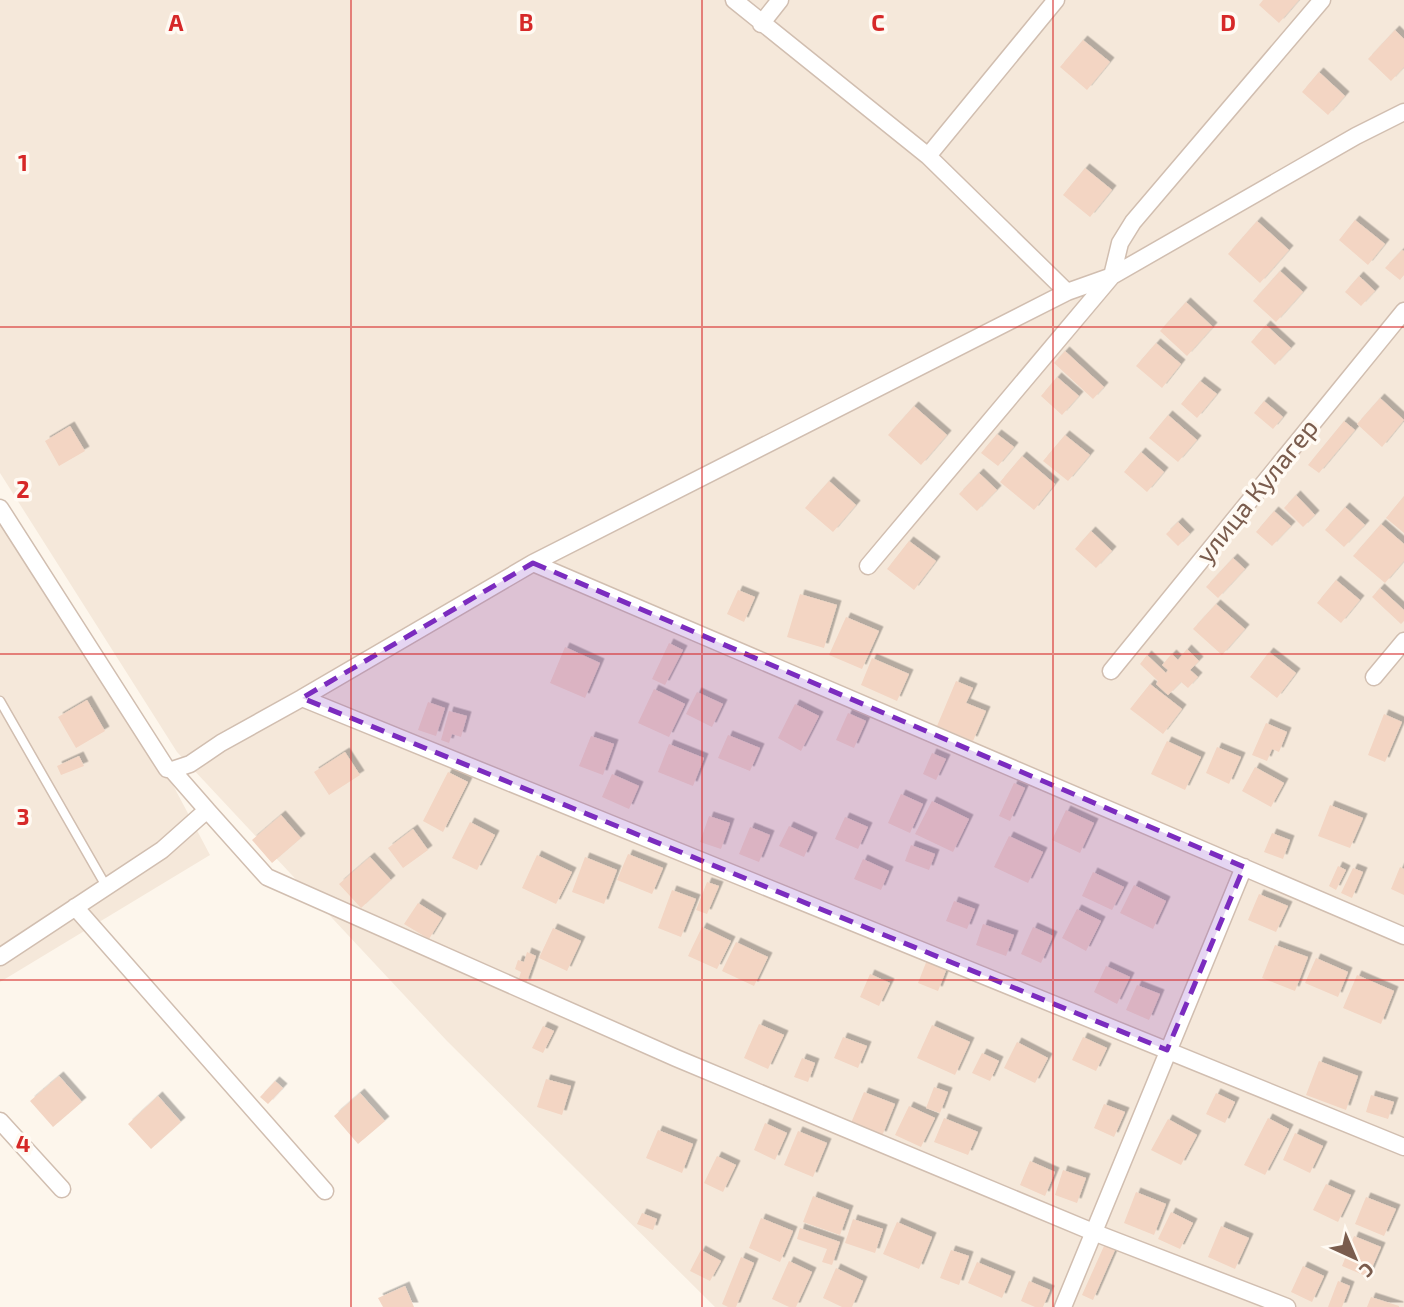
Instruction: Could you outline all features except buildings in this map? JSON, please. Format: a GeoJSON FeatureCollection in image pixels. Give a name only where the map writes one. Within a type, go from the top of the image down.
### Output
{"type":"FeatureCollection","features":[{"type":"Feature","properties":{"kind":"street"},"geometry":{"type":"LineString","coordinates":[[734,0],[928,156],[1067,292]]}},
{"type":"Feature","properties":{"kind":"street"},"geometry":{"type":"LineString","coordinates":[[761,24],[780,0]]}},
{"type":"Feature","properties":{"kind":"street"},"geometry":{"type":"LineString","coordinates":[[928,156],[1056,0]]}},
{"type":"Feature","properties":{"kind":"street"},"geometry":{"type":"LineString","coordinates":[[868,566],[1112,275],[1120,243],[1133,222],[1322,0]]}},
{"type":"Feature","properties":{"kind":"street"},"geometry":{"type":"LineString","coordinates":[[172,771],[190,764],[221,743],[533,563],[1067,292],[1112,275],[1356,136],[1404,112]]}},
{"type":"Feature","properties":{"kind":"street","name":"улица Кулагер"},"geometry":{"type":"LineString","coordinates":[[1111,671],[1404,311]]}},
{"type":"Feature","properties":{"kind":"street"},"geometry":{"type":"LineString","coordinates":[[0,508],[167,769],[172,771],[267,877],[676,1058],[1093,1232],[1287,1307]]}},
{"type":"Feature","properties":{"kind":"street"},"geometry":{"type":"LineString","coordinates":[[533,563],[1404,936]]}},
{"type":"Feature","properties":{"kind":"street"},"geometry":{"type":"LineString","coordinates":[[1374,677],[1404,641]]}},
{"type":"Feature","properties":{"kind":"street"},"geometry":{"type":"LineString","coordinates":[[302,698],[1404,1147]]}},
{"type":"Feature","properties":{"kind":"street"},"geometry":{"type":"LineString","coordinates":[[0,957],[162,850],[207,810]]}},
{"type":"Feature","properties":{"kind":"street"},"geometry":{"type":"LineString","coordinates":[[1063,1307],[1244,867]]}},
{"type":"Feature","properties":{"kind":"street"},"geometry":{"type":"LineString","coordinates":[[75,906],[325,1191]]}},
{"type":"Feature","properties":{"kind":"street"},"geometry":{"type":"LineString","coordinates":[[0,1121],[62,1189]]}},
{"type":"Feature","properties":{"kind":"lane"},"geometry":{"type":"LineString","coordinates":[[0,701],[106,886]]}},
{"type":"Feature","properties":{"kind":"highlighted area"},"geometry":{"type":"Polygon","coordinates":[[[533,563],[1244,867],[1167,1050],[302,698],[533,563]]]}},
{"type":"Feature","properties":{"kind":"shaded area"},"geometry":{"type":"Polygon","coordinates":[[[0,0],[1404,0],[1404,1307],[715,1307],[447,1041],[177,752],[0,473],[0,0]]]}},
{"type":"Feature","properties":{"kind":"shaded area"},"geometry":{"type":"Polygon","coordinates":[[[0,516],[165,770],[210,855],[0,982],[0,516]]]}}]}
